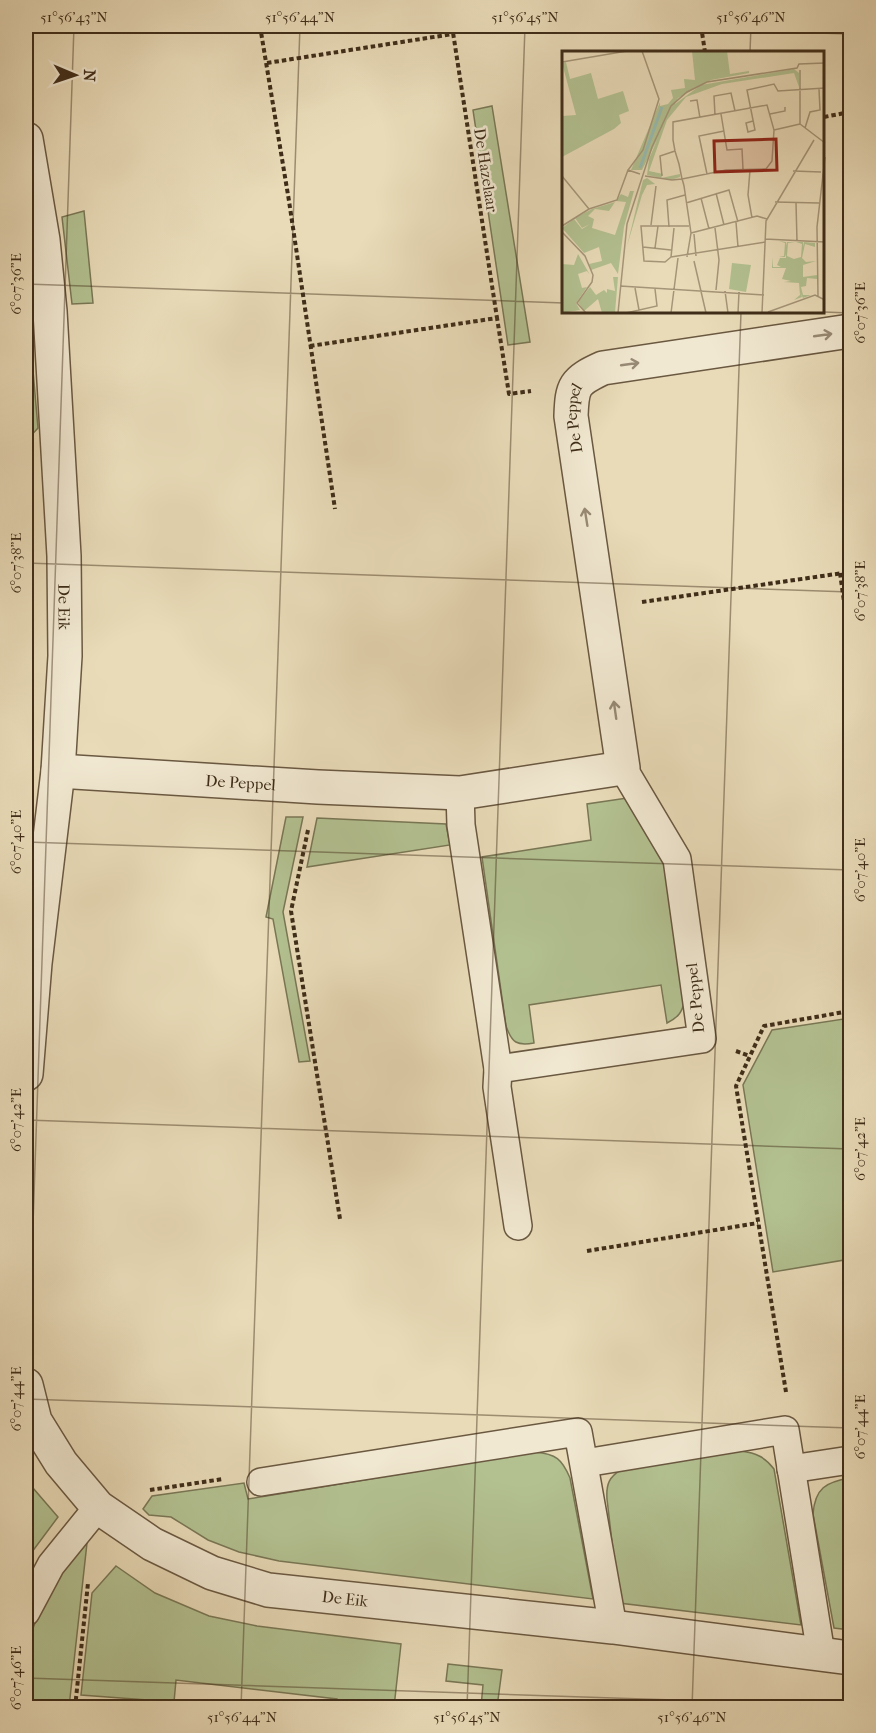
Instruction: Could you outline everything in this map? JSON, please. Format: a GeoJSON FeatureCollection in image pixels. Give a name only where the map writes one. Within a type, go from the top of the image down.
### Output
{"type":"FeatureCollection","features":[{"type":"Feature","properties":{"kind":"street","name":"De Eik"},"geometry":{"type":"LineString","coordinates":[[26,139],[43,240],[59,435],[65,656],[58,771],[30,962],[26,1074]]}},
{"type":"Feature","properties":{"kind":"street","name":"De Peppel"},"geometry":{"type":"LineString","coordinates":[[58,771],[460,793],[623,768],[571,416],[571,398],[576,385],[588,375],[603,368],[850,331]]}},
{"type":"Feature","properties":{"kind":"street","name":"De Eik"},"geometry":{"type":"LineString","coordinates":[[26,1385],[35,1421],[61,1463],[98,1507],[152,1544],[212,1573],[268,1590],[613,1627],[836,1656]]}},
{"type":"Feature","properties":{"kind":"lane","name":"De Peppel"},"geometry":{"type":"LineString","coordinates":[[498,1069],[702,1039],[677,859],[623,768]]}},
{"type":"Feature","properties":{"kind":"lane"},"geometry":{"type":"LineString","coordinates":[[460,793],[461,825],[498,1069],[497,1087],[518,1226]]}},
{"type":"Feature","properties":{"kind":"lane"},"geometry":{"type":"LineString","coordinates":[[585,1463],[785,1430]]}},
{"type":"Feature","properties":{"kind":"lane","name":"De Eik"},"geometry":{"type":"LineString","coordinates":[[785,1430],[791,1469],[836,1656]]}},
{"type":"Feature","properties":{"kind":"lane"},"geometry":{"type":"LineString","coordinates":[[261,1482],[578,1432],[613,1627]]}},
{"type":"Feature","properties":{"kind":"lane"},"geometry":{"type":"LineString","coordinates":[[791,1469],[850,1460]]}},
{"type":"Feature","properties":{"kind":"lane"},"geometry":{"type":"LineString","coordinates":[[26,1608],[51,1565],[98,1507]]}},
{"type":"Feature","properties":{"kind":"path"},"geometry":{"type":"LineString","coordinates":[[260,26],[289,201],[335,509]]}},
{"type":"Feature","properties":{"kind":"path","name":"De Hazelaar"},"geometry":{"type":"LineString","coordinates":[[452,26],[509,394],[576,385]]}},
{"type":"Feature","properties":{"kind":"path"},"geometry":{"type":"LineString","coordinates":[[701,26],[705,51]]}},
{"type":"Feature","properties":{"kind":"path"},"geometry":{"type":"LineString","coordinates":[[267,63],[453,34]]}},
{"type":"Feature","properties":{"kind":"path"},"geometry":{"type":"LineString","coordinates":[[825,117],[850,112]]}},
{"type":"Feature","properties":{"kind":"path"},"geometry":{"type":"LineString","coordinates":[[310,346],[497,318]]}},
{"type":"Feature","properties":{"kind":"path"},"geometry":{"type":"LineString","coordinates":[[600,608],[850,572]]}},
{"type":"Feature","properties":{"kind":"path"},"geometry":{"type":"LineString","coordinates":[[840,573],[850,644]]}},
{"type":"Feature","properties":{"kind":"path"},"geometry":{"type":"LineString","coordinates":[[318,787],[291,911],[340,1219]]}},
{"type":"Feature","properties":{"kind":"path"},"geometry":{"type":"LineString","coordinates":[[785,1430],[787,1402],[736,1086],[764,1026],[850,1011]]}},
{"type":"Feature","properties":{"kind":"path"},"geometry":{"type":"LineString","coordinates":[[587,1251],[758,1223]]}},
{"type":"Feature","properties":{"kind":"green space"},"geometry":{"type":"Polygon","coordinates":[[[492,106],[530,342],[508,345],[473,110],[492,106]]]}},
{"type":"Feature","properties":{"kind":"green space"},"geometry":{"type":"Polygon","coordinates":[[[84,211],[93,303],[72,304],[62,217],[84,211]]]}},
{"type":"Feature","properties":{"kind":"green space"},"geometry":{"type":"Polygon","coordinates":[[[26,325],[29,325],[38,428],[26,441],[26,325]]]}},
{"type":"Feature","properties":{"kind":"green space"},"geometry":{"type":"Polygon","coordinates":[[[26,647],[28,650],[26,739],[26,647]]]}},
{"type":"Feature","properties":{"kind":"green space"},"geometry":{"type":"Polygon","coordinates":[[[627,798],[665,866],[685,1000],[683,1008],[667,1023],[661,985],[529,1005],[534,1043],[516,1042],[506,1026],[482,857],[591,840],[587,804],[627,798]]]}},
{"type":"Feature","properties":{"kind":"green space"},"geometry":{"type":"Polygon","coordinates":[[[286,817],[303,817],[283,912],[310,1061],[299,1062],[273,919],[266,917],[286,817]]]}},
{"type":"Feature","properties":{"kind":"green space"},"geometry":{"type":"Polygon","coordinates":[[[317,818],[446,824],[450,845],[307,867],[317,818]]]}},
{"type":"Feature","properties":{"kind":"green space"},"geometry":{"type":"Polygon","coordinates":[[[850,1018],[850,1259],[773,1272],[743,1085],[772,1030],[850,1018]]]}},
{"type":"Feature","properties":{"kind":"green space"},"geometry":{"type":"Polygon","coordinates":[[[741,1451],[760,1456],[774,1469],[801,1625],[619,1603],[607,1499],[607,1489],[611,1478],[622,1469],[741,1451]]]}},
{"type":"Feature","properties":{"kind":"green space"},"geometry":{"type":"Polygon","coordinates":[[[535,1452],[553,1456],[561,1462],[570,1478],[593,1599],[279,1561],[239,1552],[208,1540],[171,1517],[149,1515],[143,1509],[152,1496],[244,1483],[248,1499],[535,1452]]]}},
{"type":"Feature","properties":{"kind":"green space"},"geometry":{"type":"Polygon","coordinates":[[[26,1475],[33,1488],[58,1517],[26,1560],[26,1475]]]}},
{"type":"Feature","properties":{"kind":"green space"},"geometry":{"type":"Polygon","coordinates":[[[850,1478],[850,1630],[834,1628],[813,1514],[816,1498],[823,1488],[828,1484],[850,1478]]]}},
{"type":"Feature","properties":{"kind":"green space"},"geometry":{"type":"Polygon","coordinates":[[[87,1543],[69,1707],[26,1708],[25,1667],[33,1628],[55,1582],[87,1543]]]}},
{"type":"Feature","properties":{"kind":"green space"},"geometry":{"type":"Polygon","coordinates":[[[116,1566],[155,1593],[209,1616],[257,1626],[401,1644],[394,1707],[337,1707],[337,1699],[176,1680],[174,1702],[81,1695],[92,1593],[116,1566]]]}},
{"type":"Feature","properties":{"kind":"green space"},"geometry":{"type":"Polygon","coordinates":[[[448,1664],[502,1670],[497,1707],[481,1707],[483,1685],[446,1681],[448,1664]]]}}]}
